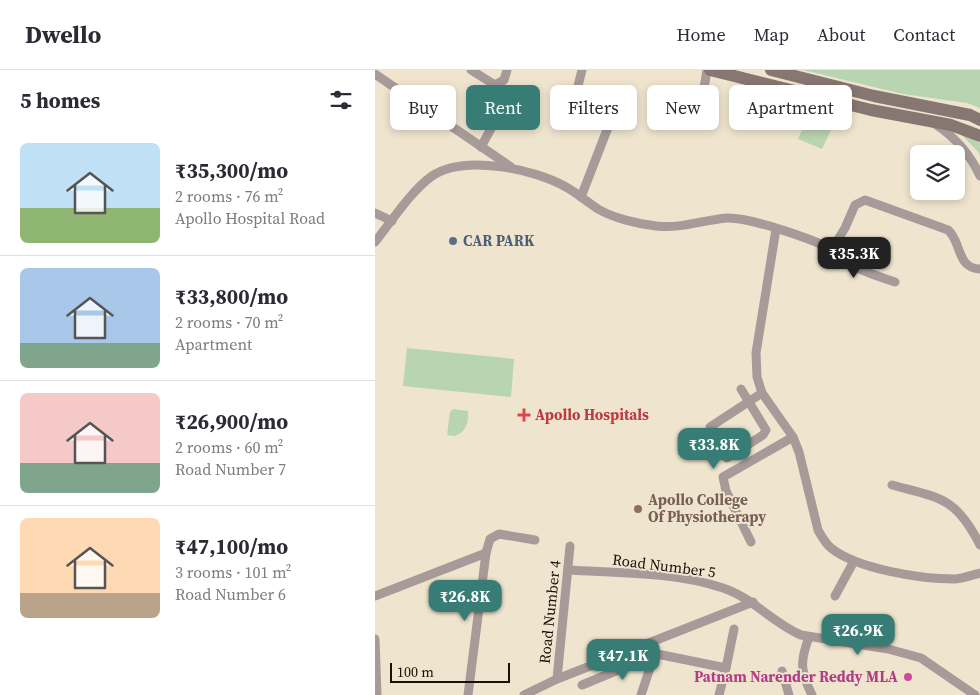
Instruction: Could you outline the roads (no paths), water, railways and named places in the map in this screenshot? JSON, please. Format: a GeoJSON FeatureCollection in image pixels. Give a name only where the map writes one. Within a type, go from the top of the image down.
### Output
{"type":"FeatureCollection","features":[{"type":"Feature","properties":{"kind":"main road"},"geometry":{"type":"LineString","coordinates":[[709,70],[862,108],[951,125],[980,136]]}},
{"type":"Feature","properties":{"kind":"main road"},"geometry":{"type":"LineString","coordinates":[[771,70],[874,96],[970,115],[980,120]]}},
{"type":"Feature","properties":{"kind":"street"},"geometry":{"type":"LineString","coordinates":[[471,70],[495,85],[501,83],[507,70]]}},
{"type":"Feature","properties":{"kind":"street"},"geometry":{"type":"LineString","coordinates":[[578,85],[582,70]]}},
{"type":"Feature","properties":{"kind":"street"},"geometry":{"type":"LineString","coordinates":[[705,85],[709,70]]}},
{"type":"Feature","properties":{"kind":"street"},"geometry":{"type":"LineString","coordinates":[[375,74],[514,169]]}},
{"type":"Feature","properties":{"kind":"street"},"geometry":{"type":"LineString","coordinates":[[932,122],[949,132],[963,148],[980,176]]}},
{"type":"Feature","properties":{"kind":"street"},"geometry":{"type":"LineString","coordinates":[[481,147],[490,130]]}},
{"type":"Feature","properties":{"kind":"street"},"geometry":{"type":"LineString","coordinates":[[581,197],[608,130]]}},
{"type":"Feature","properties":{"kind":"street"},"geometry":{"type":"LineString","coordinates":[[375,242],[422,184],[446,169],[466,165],[514,169],[548,178],[607,213],[656,226],[681,226],[727,218],[744,219],[832,249],[842,261],[851,266],[895,282]]}},
{"type":"Feature","properties":{"kind":"street"},"geometry":{"type":"LineString","coordinates":[[832,249],[845,228],[855,205],[865,200],[948,230],[956,239],[964,262],[969,266],[980,269]]}},
{"type":"Feature","properties":{"kind":"street"},"geometry":{"type":"LineString","coordinates":[[375,213],[391,221]]}},
{"type":"Feature","properties":{"kind":"street"},"geometry":{"type":"LineString","coordinates":[[776,229],[756,353],[757,377],[762,393],[793,437],[804,468],[818,530],[824,541],[832,549],[854,561],[905,575],[955,579],[980,573]]}},
{"type":"Feature","properties":{"kind":"street"},"geometry":{"type":"LineString","coordinates":[[741,390],[765,425],[765,432],[731,456],[743,466]]}},
{"type":"Feature","properties":{"kind":"street"},"geometry":{"type":"LineString","coordinates":[[709,427],[762,393]]}},
{"type":"Feature","properties":{"kind":"street"},"geometry":{"type":"LineString","coordinates":[[751,542],[726,490],[723,477],[793,437]]}},
{"type":"Feature","properties":{"kind":"street"},"geometry":{"type":"LineString","coordinates":[[892,485],[938,497],[953,505],[971,526],[980,545]]}},
{"type":"Feature","properties":{"kind":"street"},"geometry":{"type":"LineString","coordinates":[[467,695],[486,553],[491,539],[499,534],[535,540]]}},
{"type":"Feature","properties":{"kind":"street","name":"Road Number 4"},"geometry":{"type":"LineString","coordinates":[[557,679],[570,546]]}},
{"type":"Feature","properties":{"kind":"street"},"geometry":{"type":"LineString","coordinates":[[375,596],[486,553]]}},
{"type":"Feature","properties":{"kind":"street"},"geometry":{"type":"LineString","coordinates":[[835,596],[854,561]]}},
{"type":"Feature","properties":{"kind":"street","name":"Road Number 5"},"geometry":{"type":"LineString","coordinates":[[568,570],[687,580],[723,588],[753,602],[792,631],[809,636],[888,649],[921,658],[975,695]]}},
{"type":"Feature","properties":{"kind":"street"},"geometry":{"type":"LineString","coordinates":[[524,695],[557,679],[753,602]]}},
{"type":"Feature","properties":{"kind":"street"},"geometry":{"type":"LineString","coordinates":[[719,695],[734,629]]}},
{"type":"Feature","properties":{"kind":"street"},"geometry":{"type":"LineString","coordinates":[[809,636],[802,656],[802,671],[813,695]]}},
{"type":"Feature","properties":{"kind":"street"},"geometry":{"type":"LineString","coordinates":[[375,639],[377,695]]}},
{"type":"Feature","properties":{"kind":"street"},"geometry":{"type":"LineString","coordinates":[[582,685],[660,654],[726,668]]}},
{"type":"Feature","properties":{"kind":"street"},"geometry":{"type":"LineString","coordinates":[[641,695],[654,656]]}},
{"type":"Feature","properties":{"kind":"street"},"geometry":{"type":"LineString","coordinates":[[782,671],[789,695]]}},
{"type":"Feature","properties":{"kind":"place","name":"CAR PARK"},"geometry":{"type":"Point","coordinates":[453,241]}},
{"type":"Feature","properties":{"kind":"place","name":"Apollo Hospitals"},"geometry":{"type":"Point","coordinates":[524,415]}},
{"type":"Feature","properties":{"kind":"place","name":"Apollo College Of Physiotherapy"},"geometry":{"type":"Point","coordinates":[638,509]}},
{"type":"Feature","properties":{"kind":"place","name":"Patnam Narender Reddy MLA"},"geometry":{"type":"Point","coordinates":[908,677]}}]}
